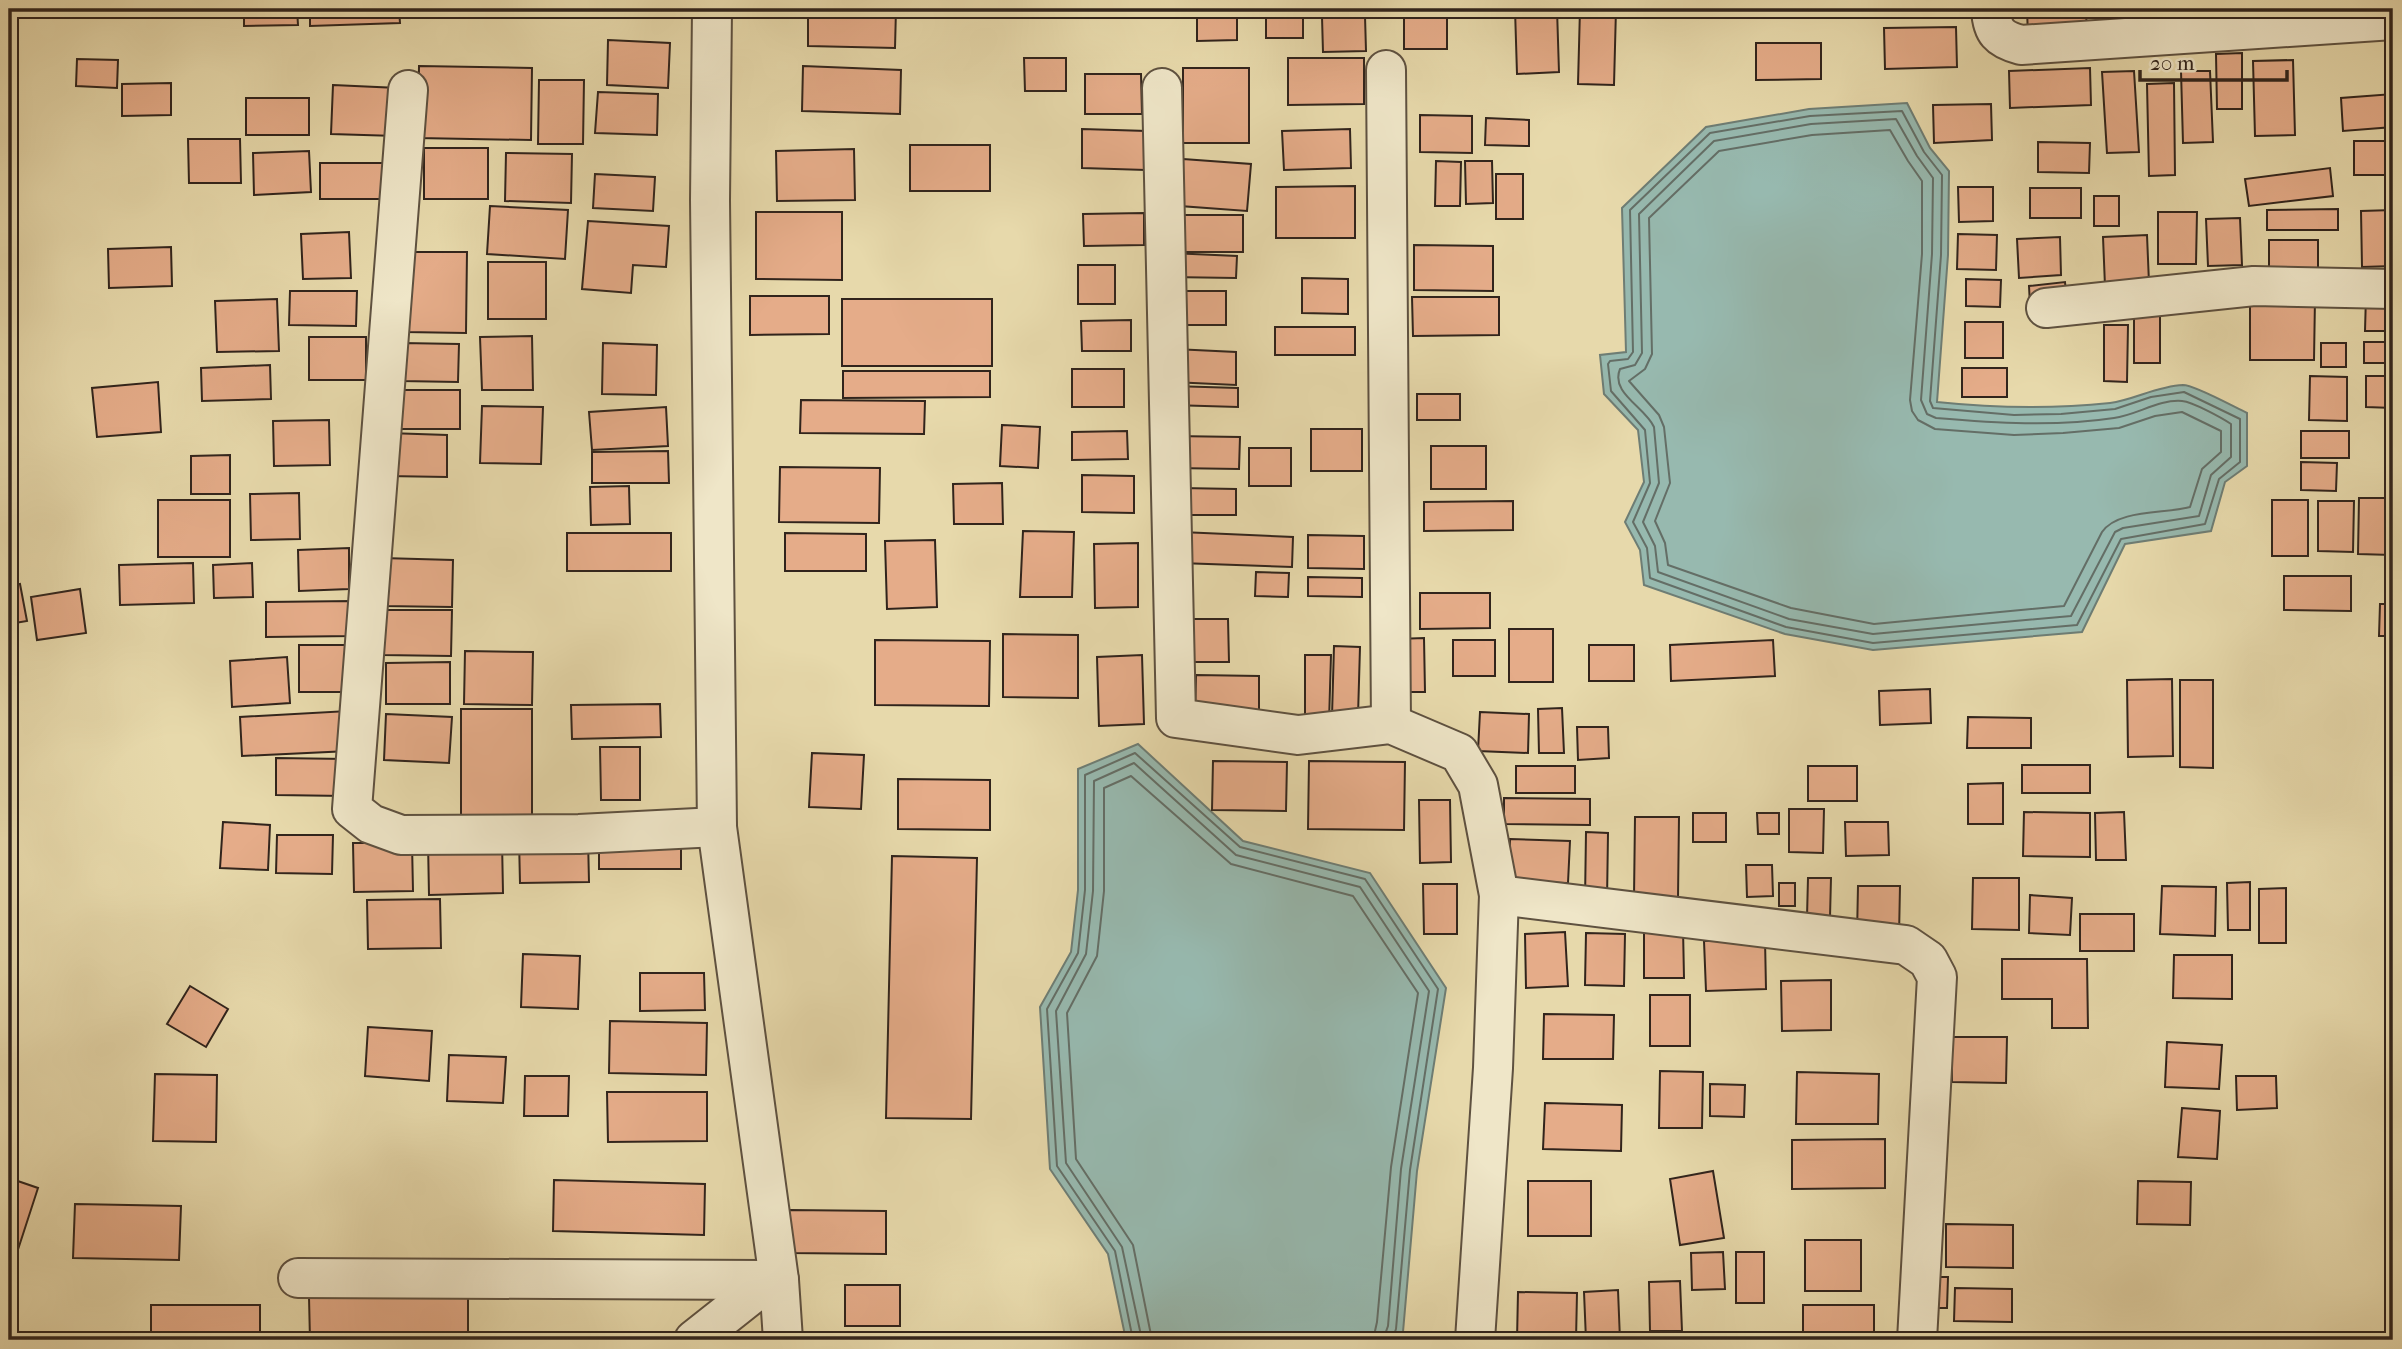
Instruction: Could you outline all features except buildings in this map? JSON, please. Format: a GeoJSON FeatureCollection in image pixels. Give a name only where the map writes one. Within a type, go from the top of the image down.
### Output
{"type":"FeatureCollection","features":[{"type":"Feature","properties":{"kind":"street"},"geometry":{"type":"LineString","coordinates":[[712,9],[710,200],[717,827],[783,1340]]}},
{"type":"Feature","properties":{"kind":"street"},"geometry":{"type":"LineString","coordinates":[[1991,9],[1992,24],[2004,40],[2021,45],[2393,20]]}},
{"type":"Feature","properties":{"kind":"street"},"geometry":{"type":"LineString","coordinates":[[1386,70],[1391,724]]}},
{"type":"Feature","properties":{"kind":"street"},"geometry":{"type":"LineString","coordinates":[[1162,88],[1176,718],[1298,735],[1391,724],[1459,752],[1478,785],[1499,895],[1493,1068],[1475,1340]]}},
{"type":"Feature","properties":{"kind":"street"},"geometry":{"type":"LineString","coordinates":[[408,90],[352,808],[371,824],[401,835],[579,834],[717,827]]}},
{"type":"Feature","properties":{"kind":"street"},"geometry":{"type":"LineString","coordinates":[[2046,308],[2254,286],[2393,289]]}},
{"type":"Feature","properties":{"kind":"street"},"geometry":{"type":"LineString","coordinates":[[1499,895],[1906,945],[1928,960],[1937,977],[1917,1340]]}},
{"type":"Feature","properties":{"kind":"street"},"geometry":{"type":"LineString","coordinates":[[298,1278],[775,1279]]}},
{"type":"Feature","properties":{"kind":"street"},"geometry":{"type":"LineString","coordinates":[[694,1340],[775,1279]]}},
{"type":"Feature","properties":{"kind":"water"},"geometry":{"type":"Polygon","coordinates":[[[1907,103],[1930,148],[1949,171],[1948,255],[1937,402],[2023,407],[2088,405],[2110,403],[2183,385],[2205,392],[2247,413],[2247,466],[2225,482],[2211,531],[2125,544],[2082,632],[1873,650],[1785,634],[1644,585],[1640,550],[1625,522],[1644,482],[1638,430],[1604,394],[1600,355],[1626,352],[1622,208],[1706,127],[1809,109],[1907,103]]]}},
{"type":"Feature","properties":{"kind":"water"},"geometry":{"type":"Polygon","coordinates":[[[1138,744],[1243,841],[1370,873],[1446,988],[1417,1171],[1403,1332],[1397,1340],[1126,1340],[1108,1254],[1050,1169],[1040,1007],[1071,952],[1078,890],[1078,769],[1138,744]]]}}]}
